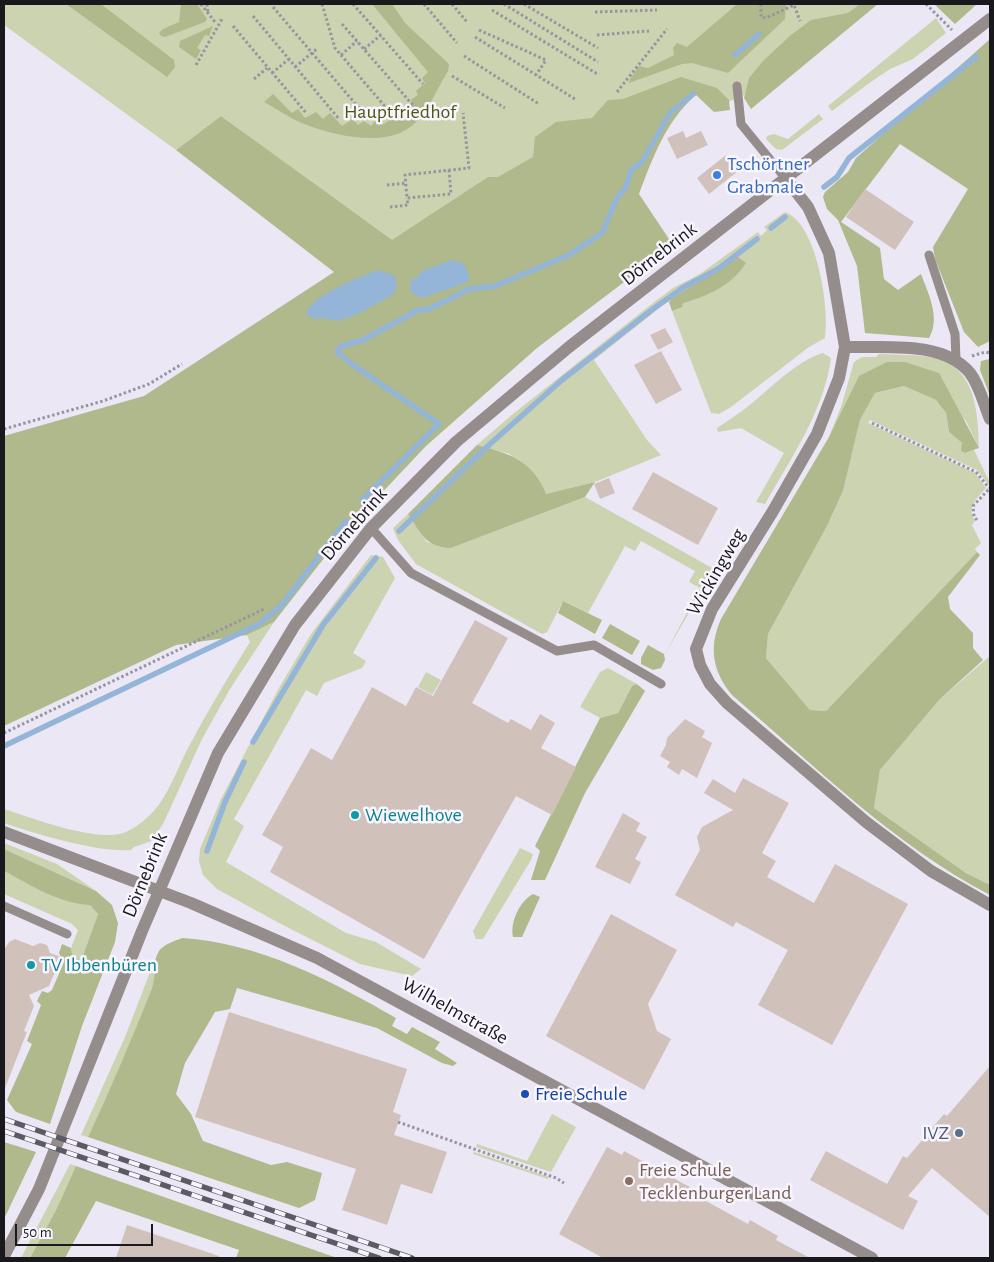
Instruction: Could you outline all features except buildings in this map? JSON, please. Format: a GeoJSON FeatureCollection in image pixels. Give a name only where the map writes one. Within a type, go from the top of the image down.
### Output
{"type":"FeatureCollection","features":[{"type":"Feature","properties":{"kind":"street","name":"Dörnebrink"},"geometry":{"type":"LineString","coordinates":[[4,1256],[39,1189],[159,891],[218,753],[295,625],[371,528],[456,442],[569,347],[990,19]]}},
{"type":"Feature","properties":{"kind":"street","name":"Wickingweg"},"geometry":{"type":"LineString","coordinates":[[786,179],[808,208],[829,253],[845,347],[838,378],[817,434],[773,511],[712,609],[696,649],[698,657],[710,684],[727,703],[768,740],[866,822],[931,871],[990,905]]}},
{"type":"Feature","properties":{"kind":"street"},"geometry":{"type":"LineString","coordinates":[[845,347],[932,350],[956,360],[970,374],[990,419]]}},
{"type":"Feature","properties":{"kind":"street","name":"Wilhelmstraße"},"geometry":{"type":"LineString","coordinates":[[4,832],[159,891],[317,958],[872,1258]]}},
{"type":"Feature","properties":{"kind":"lane"},"geometry":{"type":"LineString","coordinates":[[737,86],[741,124],[786,179]]}},
{"type":"Feature","properties":{"kind":"lane"},"geometry":{"type":"LineString","coordinates":[[929,255],[954,334],[956,360]]}},
{"type":"Feature","properties":{"kind":"lane"},"geometry":{"type":"LineString","coordinates":[[371,528],[411,574],[558,651],[594,645],[662,684]]}},
{"type":"Feature","properties":{"kind":"lane"},"geometry":{"type":"LineString","coordinates":[[4,906],[67,934]]}},
{"type":"Feature","properties":{"kind":"path"},"geometry":{"type":"LineString","coordinates":[[201,4],[215,22]]}},
{"type":"Feature","properties":{"kind":"path"},"geometry":{"type":"LineString","coordinates":[[207,4],[208,12]]}},
{"type":"Feature","properties":{"kind":"path"},"geometry":{"type":"LineString","coordinates":[[322,4],[335,48],[394,117]]}},
{"type":"Feature","properties":{"kind":"path"},"geometry":{"type":"LineString","coordinates":[[354,4],[422,84]]}},
{"type":"Feature","properties":{"kind":"path"},"geometry":{"type":"LineString","coordinates":[[424,4],[457,43]]}},
{"type":"Feature","properties":{"kind":"path"},"geometry":{"type":"LineString","coordinates":[[452,4],[467,22]]}},
{"type":"Feature","properties":{"kind":"path"},"geometry":{"type":"LineString","coordinates":[[504,4],[598,62]]}},
{"type":"Feature","properties":{"kind":"path"},"geometry":{"type":"LineString","coordinates":[[524,4],[598,48]]}},
{"type":"Feature","properties":{"kind":"path"},"geometry":{"type":"LineString","coordinates":[[761,4],[762,17],[766,18],[793,4],[800,21]]}},
{"type":"Feature","properties":{"kind":"path"},"geometry":{"type":"LineString","coordinates":[[926,4],[963,40]]}},
{"type":"Feature","properties":{"kind":"path"},"geometry":{"type":"LineString","coordinates":[[273,7],[370,121]]}},
{"type":"Feature","properties":{"kind":"path"},"geometry":{"type":"LineString","coordinates":[[492,10],[599,75]]}},
{"type":"Feature","properties":{"kind":"path"},"geometry":{"type":"LineString","coordinates":[[595,12],[657,10]]}},
{"type":"Feature","properties":{"kind":"path"},"geometry":{"type":"LineString","coordinates":[[253,16],[338,119]]}},
{"type":"Feature","properties":{"kind":"path"},"geometry":{"type":"LineString","coordinates":[[196,64],[222,19]]}},
{"type":"Feature","properties":{"kind":"path"},"geometry":{"type":"LineString","coordinates":[[342,24],[411,103],[428,117]]}},
{"type":"Feature","properties":{"kind":"path"},"geometry":{"type":"LineString","coordinates":[[233,26],[307,114]]}},
{"type":"Feature","properties":{"kind":"path"},"geometry":{"type":"LineString","coordinates":[[617,92],[667,29]]}},
{"type":"Feature","properties":{"kind":"path"},"geometry":{"type":"LineString","coordinates":[[479,30],[546,60],[536,75]]}},
{"type":"Feature","properties":{"kind":"path"},"geometry":{"type":"LineString","coordinates":[[597,34],[649,31]]}},
{"type":"Feature","properties":{"kind":"path"},"geometry":{"type":"LineString","coordinates":[[364,49],[380,35]]}},
{"type":"Feature","properties":{"kind":"path"},"geometry":{"type":"LineString","coordinates":[[475,38],[575,99]]}},
{"type":"Feature","properties":{"kind":"path"},"geometry":{"type":"LineString","coordinates":[[341,55],[357,41]]}},
{"type":"Feature","properties":{"kind":"path"},"geometry":{"type":"LineString","coordinates":[[295,67],[318,48]]}},
{"type":"Feature","properties":{"kind":"path"},"geometry":{"type":"LineString","coordinates":[[464,56],[539,104]]}},
{"type":"Feature","properties":{"kind":"path"},"geometry":{"type":"LineString","coordinates":[[272,73],[289,59]]}},
{"type":"Feature","properties":{"kind":"path"},"geometry":{"type":"LineString","coordinates":[[254,79],[268,68]]}},
{"type":"Feature","properties":{"kind":"path"},"geometry":{"type":"LineString","coordinates":[[452,76],[505,108]]}},
{"type":"Feature","properties":{"kind":"path"},"geometry":{"type":"LineString","coordinates":[[390,207],[408,205],[405,175],[469,168],[463,113]]}},
{"type":"Feature","properties":{"kind":"path"},"geometry":{"type":"LineString","coordinates":[[407,198],[451,194],[449,170]]}},
{"type":"Feature","properties":{"kind":"path"},"geometry":{"type":"LineString","coordinates":[[387,185],[406,183]]}},
{"type":"Feature","properties":{"kind":"path"},"geometry":{"type":"LineString","coordinates":[[4,429],[103,401],[149,384],[182,364]]}},
{"type":"Feature","properties":{"kind":"path"},"geometry":{"type":"LineString","coordinates":[[872,423],[976,472],[990,488],[973,506],[974,517],[977,520]]}},
{"type":"Feature","properties":{"kind":"path"},"geometry":{"type":"LineString","coordinates":[[4,732],[264,609]]}},
{"type":"Feature","properties":{"kind":"path"},"geometry":{"type":"LineString","coordinates":[[398,1122],[556,1178],[564,1183]]}},
{"type":"Feature","properties":{"kind":"green space","name":"Hauptfriedhof"},"geometry":{"type":"Polygon","coordinates":[[[4,4],[869,4],[758,89],[721,105],[692,88],[392,241],[221,116],[176,150],[4,25],[4,4]]]}},
{"type":"Feature","properties":{"kind":"green space"},"geometry":{"type":"Polygon","coordinates":[[[66,4],[101,4],[174,60],[175,67],[167,77],[66,4]]]}},
{"type":"Feature","properties":{"kind":"green space"},"geometry":{"type":"Polygon","coordinates":[[[181,4],[197,4],[207,19],[205,22],[165,37],[161,36],[159,33],[163,29],[179,22],[181,4]]]}},
{"type":"Feature","properties":{"kind":"green space"},"geometry":{"type":"Polygon","coordinates":[[[372,4],[392,4],[406,24],[449,64],[448,71],[425,112],[415,123],[404,131],[391,136],[361,138],[346,136],[304,124],[264,102],[273,94],[292,113],[298,109],[305,118],[316,112],[323,119],[330,113],[342,126],[353,119],[358,125],[364,121],[371,126],[376,120],[382,125],[409,108],[412,99],[418,95],[416,91],[425,83],[422,78],[428,72],[372,4]]]}},
{"type":"Feature","properties":{"kind":"green space"},"geometry":{"type":"Polygon","coordinates":[[[737,4],[786,4],[785,19],[728,73],[692,63],[682,64],[629,83],[639,66],[648,68],[674,55],[673,48],[677,43],[687,47],[737,4]]]}},
{"type":"Feature","properties":{"kind":"green space"},"geometry":{"type":"Polygon","coordinates":[[[860,4],[878,4],[751,109],[744,98],[749,78],[764,60],[791,35],[811,20],[848,13],[860,4]]]}},
{"type":"Feature","properties":{"kind":"green space"},"geometry":{"type":"Polygon","coordinates":[[[934,4],[977,4],[955,24],[934,4]]]}},
{"type":"Feature","properties":{"kind":"green space"},"geometry":{"type":"Polygon","coordinates":[[[936,18],[946,33],[913,59],[890,69],[832,111],[828,106],[936,18]]]}},
{"type":"Feature","properties":{"kind":"green space"},"geometry":{"type":"Polygon","coordinates":[[[213,26],[209,36],[205,35],[197,48],[201,50],[196,59],[179,47],[180,41],[213,26]]]}},
{"type":"Feature","properties":{"kind":"green space"},"geometry":{"type":"Polygon","coordinates":[[[990,39],[990,341],[978,347],[964,332],[935,259],[933,247],[968,189],[900,144],[841,222],[880,248],[884,279],[898,290],[921,274],[930,297],[934,322],[929,338],[865,333],[857,266],[838,220],[827,209],[823,197],[825,192],[848,172],[856,158],[990,39]]]}},
{"type":"Feature","properties":{"kind":"green space"},"geometry":{"type":"Polygon","coordinates":[[[681,77],[717,88],[729,100],[730,110],[714,112],[696,95],[676,116],[661,140],[639,194],[673,245],[537,348],[426,446],[343,534],[274,622],[247,635],[176,645],[4,726],[4,436],[144,396],[334,272],[176,150],[221,116],[392,240],[488,177],[498,177],[533,157],[535,137],[556,122],[592,118],[608,100],[623,99],[681,77]]]}},
{"type":"Feature","properties":{"kind":"green space"},"geometry":{"type":"Polygon","coordinates":[[[819,114],[823,119],[782,150],[776,149],[766,139],[767,136],[774,134],[788,139],[819,114]]]}},
{"type":"Feature","properties":{"kind":"green space"},"geometry":{"type":"Polygon","coordinates":[[[785,212],[796,219],[813,249],[823,288],[826,325],[825,338],[809,347],[731,407],[719,414],[711,413],[672,311],[681,307],[683,303],[738,257],[672,298],[594,360],[647,440],[661,455],[595,482],[546,494],[510,454],[477,445],[513,414],[653,303],[673,288],[700,274],[758,232],[761,236],[767,230],[764,227],[785,212]]]}},
{"type":"Feature","properties":{"kind":"green space"},"geometry":{"type":"Polygon","coordinates":[[[738,257],[746,263],[726,284],[701,297],[683,303],[682,307],[672,311],[669,302],[672,298],[738,257]]]}},
{"type":"Feature","properties":{"kind":"green space"},"geometry":{"type":"Polygon","coordinates":[[[823,353],[831,358],[827,378],[814,415],[765,504],[756,502],[784,453],[741,428],[718,432],[717,428],[746,408],[793,369],[823,353]]]}},
{"type":"Feature","properties":{"kind":"green space"},"geometry":{"type":"Polygon","coordinates":[[[879,354],[934,358],[948,363],[959,371],[972,393],[977,420],[979,448],[966,421],[905,362],[829,437],[841,407],[854,362],[862,357],[876,357],[879,354]]]}},
{"type":"Feature","properties":{"kind":"green space"},"geometry":{"type":"Polygon","coordinates":[[[990,359],[990,396],[980,370],[981,361],[990,359]]]}},
{"type":"Feature","properties":{"kind":"green space"},"geometry":{"type":"Polygon","coordinates":[[[887,362],[905,362],[939,373],[979,448],[965,453],[961,451],[962,443],[949,432],[946,413],[936,400],[904,386],[875,393],[860,420],[843,491],[827,526],[768,634],[766,658],[810,710],[826,711],[977,552],[980,555],[948,597],[950,609],[973,633],[973,648],[983,660],[940,699],[880,770],[874,808],[966,873],[990,885],[990,895],[921,853],[888,829],[825,777],[733,696],[721,678],[715,660],[715,640],[721,619],[829,437],[859,376],[887,362]]]}},
{"type":"Feature","properties":{"kind":"green space"},"geometry":{"type":"Polygon","coordinates":[[[904,386],[936,400],[946,413],[949,432],[962,443],[965,453],[974,450],[990,483],[988,484],[977,470],[870,420],[868,423],[975,473],[986,488],[972,507],[975,521],[972,525],[981,543],[975,549],[977,552],[826,711],[810,710],[766,658],[768,634],[827,526],[843,491],[860,420],[875,393],[904,386]]]}},
{"type":"Feature","properties":{"kind":"green space"},"geometry":{"type":"Polygon","coordinates":[[[477,445],[499,451],[519,460],[534,474],[546,494],[595,482],[585,497],[451,548],[435,545],[420,533],[408,514],[477,445]]]}},
{"type":"Feature","properties":{"kind":"green space"},"geometry":{"type":"Polygon","coordinates":[[[585,497],[714,569],[664,656],[700,588],[689,582],[695,571],[641,541],[635,551],[625,546],[588,613],[563,601],[547,632],[542,634],[416,564],[398,540],[393,528],[408,514],[427,542],[451,548],[585,497]]]}},
{"type":"Feature","properties":{"kind":"green space"},"geometry":{"type":"Polygon","coordinates":[[[371,555],[383,557],[395,578],[353,653],[366,661],[362,668],[324,683],[317,696],[306,690],[234,819],[244,826],[226,862],[346,933],[376,942],[421,969],[412,976],[360,964],[279,923],[217,889],[203,875],[199,861],[200,849],[221,799],[279,688],[311,634],[371,555]]]}},
{"type":"Feature","properties":{"kind":"green space"},"geometry":{"type":"Polygon","coordinates":[[[563,601],[602,620],[595,634],[558,613],[563,601]]]}},
{"type":"Feature","properties":{"kind":"green space"},"geometry":{"type":"Polygon","coordinates":[[[274,622],[230,689],[202,739],[163,824],[151,841],[134,847],[131,850],[102,849],[50,837],[4,823],[4,809],[61,827],[93,834],[119,834],[128,831],[140,823],[157,807],[167,791],[203,721],[250,642],[247,635],[274,622]]]}},
{"type":"Feature","properties":{"kind":"green space"},"geometry":{"type":"Polygon","coordinates":[[[610,624],[640,641],[632,655],[602,638],[610,624]]]}},
{"type":"Feature","properties":{"kind":"green space"},"geometry":{"type":"Polygon","coordinates":[[[648,645],[664,654],[665,660],[661,668],[653,670],[641,664],[641,658],[648,645]]]}},
{"type":"Feature","properties":{"kind":"green space"},"geometry":{"type":"Polygon","coordinates":[[[990,656],[990,885],[966,873],[874,808],[880,770],[940,699],[990,656]]]}},
{"type":"Feature","properties":{"kind":"green space"},"geometry":{"type":"Polygon","coordinates":[[[608,668],[637,684],[632,686],[618,713],[600,718],[580,707],[600,672],[608,668]]]}},
{"type":"Feature","properties":{"kind":"green space"},"geometry":{"type":"Polygon","coordinates":[[[426,672],[441,680],[432,695],[418,687],[426,672]]]}},
{"type":"Feature","properties":{"kind":"green space"},"geometry":{"type":"Polygon","coordinates":[[[637,684],[645,691],[585,793],[545,880],[531,880],[540,851],[535,846],[600,718],[618,713],[632,686],[637,684]]]}},
{"type":"Feature","properties":{"kind":"green space"},"geometry":{"type":"Polygon","coordinates":[[[4,843],[57,864],[96,891],[4,849],[4,843]]]}},
{"type":"Feature","properties":{"kind":"green space"},"geometry":{"type":"Polygon","coordinates":[[[520,848],[533,854],[531,860],[483,939],[476,939],[473,931],[520,848]]]}},
{"type":"Feature","properties":{"kind":"green space"},"geometry":{"type":"Polygon","coordinates":[[[4,849],[96,891],[112,905],[118,923],[115,942],[82,1026],[50,1124],[16,1112],[7,1100],[32,1044],[27,1041],[41,1005],[37,1001],[42,991],[48,993],[52,990],[64,962],[59,953],[62,944],[71,948],[72,954],[81,961],[98,914],[90,905],[78,904],[56,897],[4,871],[4,849]]]}},
{"type":"Feature","properties":{"kind":"green space"},"geometry":{"type":"Polygon","coordinates":[[[4,871],[56,897],[90,904],[98,914],[81,961],[72,954],[71,948],[78,930],[72,924],[4,894],[4,871]]]}},
{"type":"Feature","properties":{"kind":"green space"},"geometry":{"type":"Polygon","coordinates":[[[533,894],[540,897],[522,937],[513,937],[512,931],[517,912],[524,901],[533,894]]]}},
{"type":"Feature","properties":{"kind":"green space"},"geometry":{"type":"Polygon","coordinates":[[[182,938],[211,941],[239,947],[266,955],[320,977],[396,1018],[392,1026],[407,1034],[412,1027],[440,1042],[435,1049],[457,1063],[453,1066],[442,1063],[377,1028],[237,988],[230,1009],[215,1012],[185,1063],[176,1094],[191,1114],[203,1141],[271,1165],[287,1162],[322,1173],[315,1200],[299,1208],[88,1137],[152,988],[157,955],[164,946],[182,938]]]}},
{"type":"Feature","properties":{"kind":"green space"},"geometry":{"type":"Polygon","coordinates":[[[154,962],[157,975],[126,1055],[88,1137],[81,1135],[125,1037],[154,962]]]}},
{"type":"Feature","properties":{"kind":"green space"},"geometry":{"type":"Polygon","coordinates":[[[552,1114],[576,1127],[551,1172],[476,1147],[477,1144],[527,1161],[552,1114]]]}},
{"type":"Feature","properties":{"kind":"green space"},"geometry":{"type":"Polygon","coordinates":[[[4,1142],[36,1152],[4,1219],[4,1142]]]}},
{"type":"Feature","properties":{"kind":"green space"},"geometry":{"type":"Polygon","coordinates":[[[474,1152],[549,1177],[548,1179],[473,1154],[474,1152]]]}},
{"type":"Feature","properties":{"kind":"green space"},"geometry":{"type":"Polygon","coordinates":[[[70,1164],[76,1166],[56,1210],[30,1258],[21,1258],[70,1164]]]}},
{"type":"Feature","properties":{"kind":"green space"},"geometry":{"type":"Polygon","coordinates":[[[76,1166],[337,1258],[236,1258],[239,1250],[96,1201],[65,1258],[30,1258],[56,1210],[76,1166]]]}},
{"type":"Feature","properties":{"kind":"water"},"geometry":{"type":"Polygon","coordinates":[[[451,260],[463,263],[469,274],[468,282],[422,298],[412,293],[410,288],[412,278],[416,279],[422,271],[451,260]]]}},
{"type":"Feature","properties":{"kind":"water"},"geometry":{"type":"Polygon","coordinates":[[[379,270],[395,276],[397,287],[392,295],[358,314],[337,321],[325,318],[316,319],[306,315],[309,308],[325,294],[379,270]]]}},
{"type":"Feature","properties":{"kind":"waterway"},"geometry":{"type":"LineString","coordinates":[[735,55],[759,34]]}},
{"type":"Feature","properties":{"kind":"waterway"},"geometry":{"type":"LineString","coordinates":[[824,187],[837,177],[849,158],[976,57]]}},
{"type":"Feature","properties":{"kind":"waterway"},"geometry":{"type":"LineString","coordinates":[[362,500],[439,424],[349,362],[337,352],[341,346],[363,340],[418,310],[429,309],[469,289],[495,286],[569,255],[602,233],[617,198],[626,187],[631,170],[642,162],[670,113],[693,94]]}},
{"type":"Feature","properties":{"kind":"waterway"},"geometry":{"type":"LineString","coordinates":[[771,228],[785,217]]}},
{"type":"Feature","properties":{"kind":"waterway"},"geometry":{"type":"LineString","coordinates":[[399,531],[490,444],[562,380],[653,309],[684,287],[718,269],[757,239]]}},
{"type":"Feature","properties":{"kind":"waterway"},"geometry":{"type":"LineString","coordinates":[[4,746],[259,624],[281,606],[346,521]]}},
{"type":"Feature","properties":{"kind":"waterway"},"geometry":{"type":"LineString","coordinates":[[253,742],[323,625],[376,558]]}},
{"type":"Feature","properties":{"kind":"waterway"},"geometry":{"type":"LineString","coordinates":[[207,851],[225,802],[244,762]]}},
{"type":"Feature","properties":{"kind":"railway"},"geometry":{"type":"LineString","coordinates":[[4,1119],[412,1258]]}},
{"type":"Feature","properties":{"kind":"railway"},"geometry":{"type":"LineString","coordinates":[[4,1131],[379,1258]]}},
{"type":"Feature","properties":{"kind":"place","name":"Tschörtner Grabmale"},"geometry":{"type":"Point","coordinates":[717,175]}},
{"type":"Feature","properties":{"kind":"place","name":"Wiewelhove"},"geometry":{"type":"Point","coordinates":[355,815]}},
{"type":"Feature","properties":{"kind":"place","name":"TV Ibbenbüren"},"geometry":{"type":"Point","coordinates":[31,965]}},
{"type":"Feature","properties":{"kind":"place","name":"Freie Schule"},"geometry":{"type":"Point","coordinates":[525,1094]}},
{"type":"Feature","properties":{"kind":"place","name":"IVZ"},"geometry":{"type":"Point","coordinates":[959,1133]}},
{"type":"Feature","properties":{"kind":"place","name":"Freie Schule Tecklenburger Land"},"geometry":{"type":"Point","coordinates":[629,1181]}}]}
